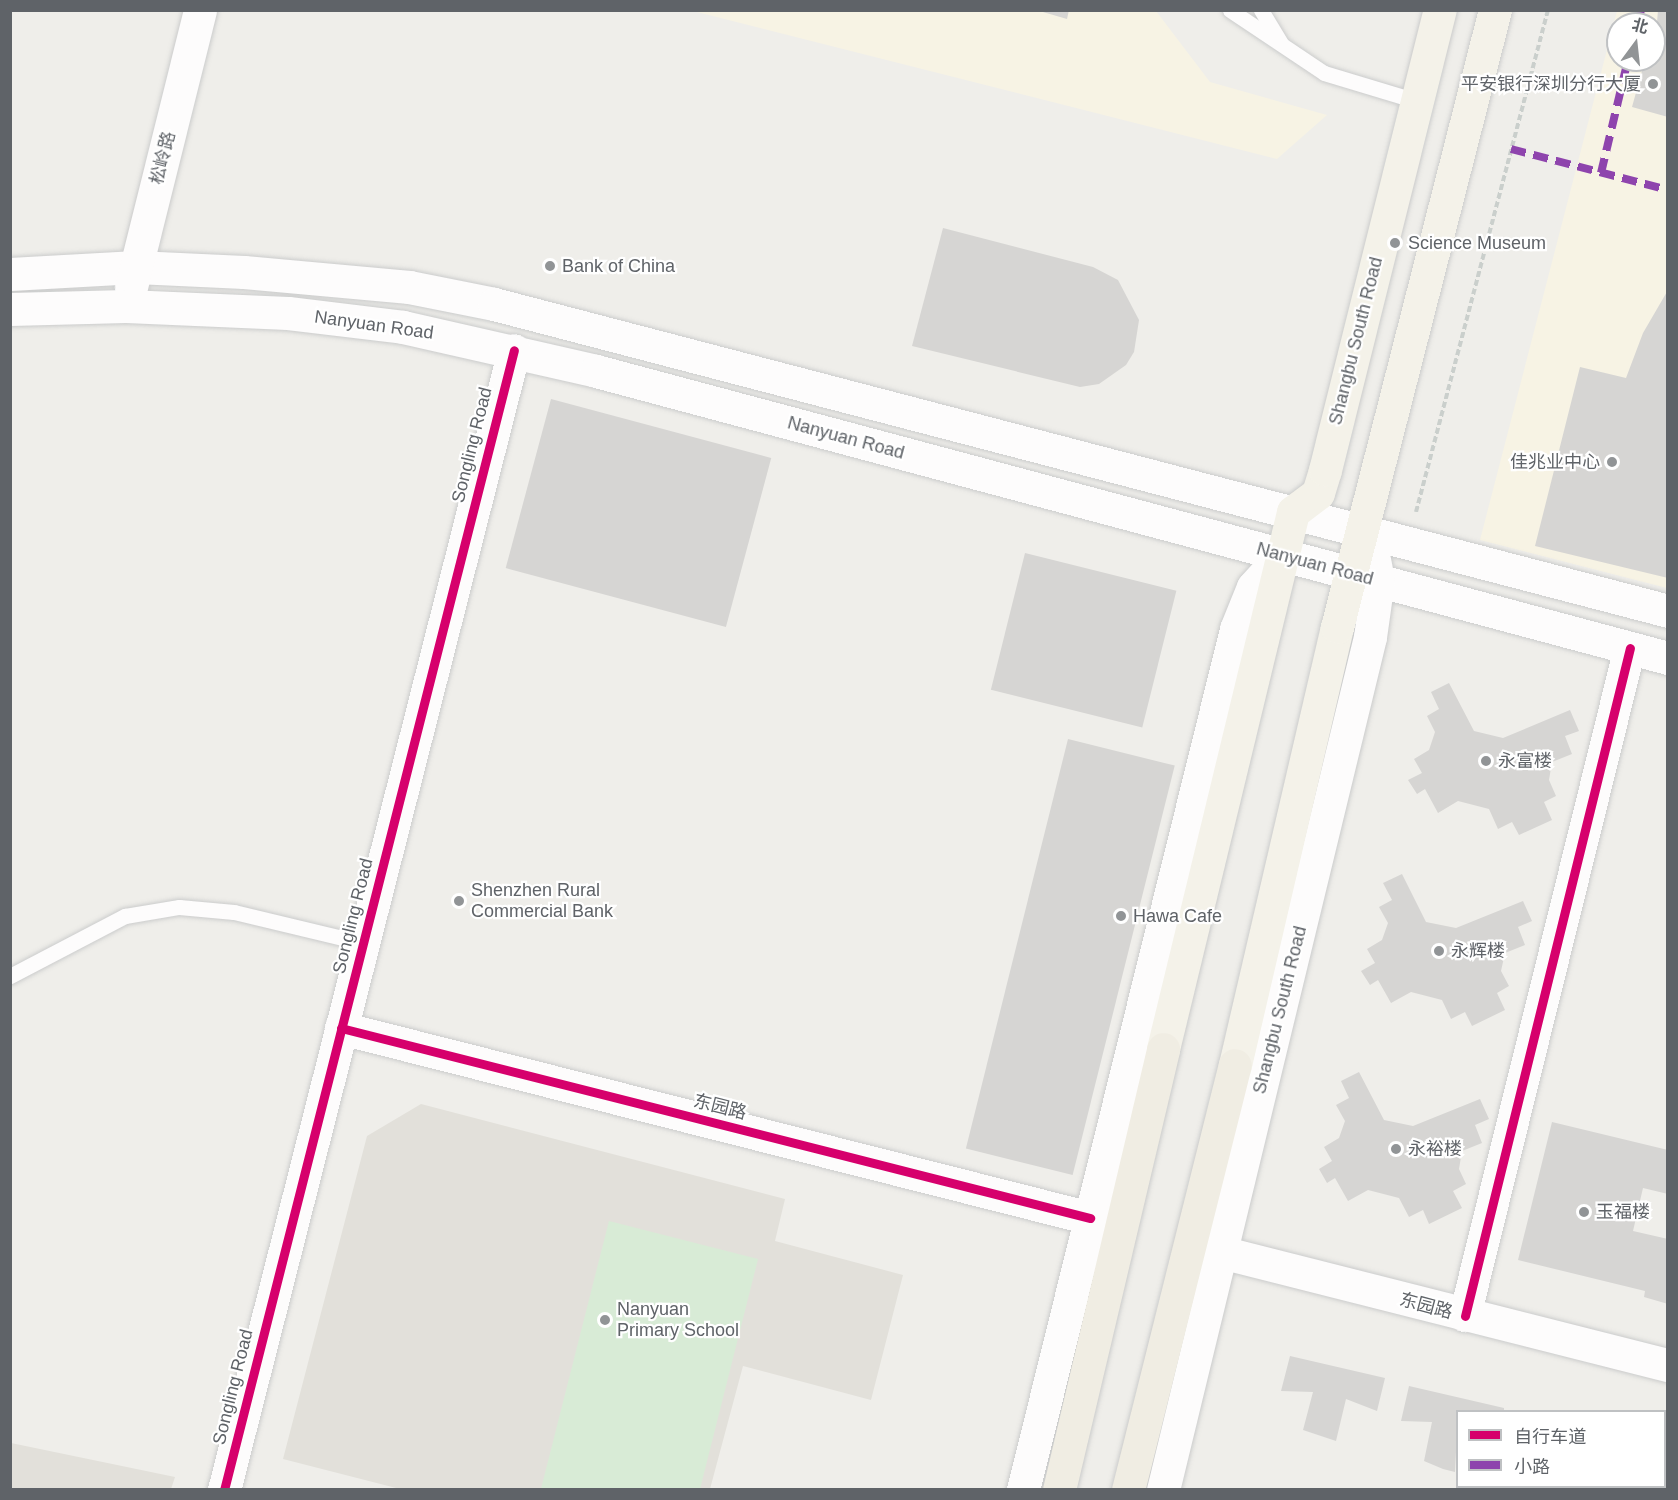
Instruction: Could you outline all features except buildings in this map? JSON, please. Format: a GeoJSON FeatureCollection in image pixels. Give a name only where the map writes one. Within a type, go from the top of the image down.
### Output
{"type":"FeatureCollection","features":[{"type":"Feature","properties":{"kind":"highway"},"geometry":{"type":"LineString","coordinates":[[1059,1490],[1163,1049]]}},
{"type":"Feature","properties":{"kind":"highway"},"geometry":{"type":"LineString","coordinates":[[1128,1490],[1235,1065]]}},
{"type":"Feature","properties":{"kind":"main road","name":"松岭路"},"geometry":{"type":"LineString","coordinates":[[126,306],[200,10]]}},
{"type":"Feature","properties":{"kind":"main road","name":"Shangbu South Road"},"geometry":{"type":"LineString","coordinates":[[1293,512],[1318,493],[1325,470],[1440,10]]}},
{"type":"Feature","properties":{"kind":"main road","name":"Shangbu South Road"},"geometry":{"type":"LineString","coordinates":[[1163,1490],[1370,637],[1362,530],[1495,10]]}},
{"type":"Feature","properties":{"kind":"main road"},"geometry":{"type":"LineString","coordinates":[[10,274],[136,267],[409,287],[494,303],[1668,611]]}},
{"type":"Feature","properties":{"kind":"main road","name":"Nanyuan Road"},"geometry":{"type":"LineString","coordinates":[[10,309],[126,306],[288,313],[403,327],[514,351],[1668,658]]}},
{"type":"Feature","properties":{"kind":"main road","name":"Songling Road"},"geometry":{"type":"LineString","coordinates":[[224,1490],[514,351]]}},
{"type":"Feature","properties":{"kind":"main road"},"geometry":{"type":"LineString","coordinates":[[1163,1049],[1293,512]]}},
{"type":"Feature","properties":{"kind":"main road"},"geometry":{"type":"LineString","coordinates":[[1023,1490],[1236,629],[1253,587],[1282,555]]}},
{"type":"Feature","properties":{"kind":"main road","name":"Shangbu South Road"},"geometry":{"type":"LineString","coordinates":[[1235,1065],[1364,577]]}},
{"type":"Feature","properties":{"kind":"main road","name":"东园路"},"geometry":{"type":"LineString","coordinates":[[341,1028],[1090,1218]]}},
{"type":"Feature","properties":{"kind":"main road","name":"东园路"},"geometry":{"type":"LineString","coordinates":[[1221,1252],[1465,1316],[1668,1365]]}},
{"type":"Feature","properties":{"kind":"street"},"geometry":{"type":"LineString","coordinates":[[1465,1316],[1630,648]]}},
{"type":"Feature","properties":{"kind":"lane"},"geometry":{"type":"LineString","coordinates":[[1230,10],[1284,48],[1340,80],[1417,101]]}},
{"type":"Feature","properties":{"kind":"lane"},"geometry":{"type":"LineString","coordinates":[[1261,10],[1284,48]]}},
{"type":"Feature","properties":{"kind":"lane"},"geometry":{"type":"LineString","coordinates":[[10,976],[125,916],[179,906],[234,912],[363,943]]}},
{"type":"Feature","properties":{"kind":"path"},"geometry":{"type":"LineString","coordinates":[[1407,543],[1548,10]]}},
{"type":"Feature","properties":{"kind":"shaded area"},"geometry":{"type":"Polygon","coordinates":[[[693,11],[1156,11],[1210,82],[1327,115],[1277,159],[693,11]]]}},
{"type":"Feature","properties":{"kind":"shaded area"},"geometry":{"type":"Polygon","coordinates":[[[1617,11],[1667,11],[1667,588],[1480,540],[1606,53],[1606,72],[1666,72],[1666,12],[1617,11]]]}},
{"type":"Feature","properties":{"kind":"shaded area","name":"Nanyuan Primary School"},"geometry":{"type":"Polygon","coordinates":[[[421,1104],[785,1199],[775,1241],[903,1275],[871,1400],[743,1366],[710,1489],[400,1489],[283,1459],[367,1136],[421,1104]]]}},
{"type":"Feature","properties":{"kind":"shaded area"},"geometry":{"type":"Polygon","coordinates":[[[11,1443],[175,1477],[171,1489],[11,1489],[11,1443]]]}},
{"type":"Feature","properties":{"kind":"green space"},"geometry":{"type":"Polygon","coordinates":[[[609,1221],[758,1259],[700,1489],[541,1489],[609,1221]]]}},
{"type":"Feature","properties":{"kind":"marked path"},"geometry":{"type":"LineString","coordinates":[[1601,173],[1625,72]]}},
{"type":"Feature","properties":{"kind":"marked path"},"geometry":{"type":"LineString","coordinates":[[1511,149],[1668,190]]}},
{"type":"Feature","properties":{"kind":"cycle path"},"geometry":{"type":"LineString","coordinates":[[224,1490],[514,350]]}},
{"type":"Feature","properties":{"kind":"cycle path"},"geometry":{"type":"LineString","coordinates":[[1465,1316],[1630,648]]}},
{"type":"Feature","properties":{"kind":"cycle path"},"geometry":{"type":"LineString","coordinates":[[341,1028],[1090,1218]]}},
{"type":"Feature","properties":{"kind":"place","name":"平安银行深圳分行大厦"},"geometry":{"type":"Point","coordinates":[1653,84]}},
{"type":"Feature","properties":{"kind":"place","name":"Science Museum"},"geometry":{"type":"Point","coordinates":[1395,243]}},
{"type":"Feature","properties":{"kind":"place","name":"Bank of China"},"geometry":{"type":"Point","coordinates":[550,266]}},
{"type":"Feature","properties":{"kind":"place","name":"佳兆业中心"},"geometry":{"type":"Point","coordinates":[1612,462]}},
{"type":"Feature","properties":{"kind":"place","name":"永富楼"},"geometry":{"type":"Point","coordinates":[1486,761]}},
{"type":"Feature","properties":{"kind":"place","name":"Shenzhen Rural Commercial Bank"},"geometry":{"type":"Point","coordinates":[459,901]}},
{"type":"Feature","properties":{"kind":"place","name":"Hawa Cafe"},"geometry":{"type":"Point","coordinates":[1121,916]}},
{"type":"Feature","properties":{"kind":"place","name":"永辉楼"},"geometry":{"type":"Point","coordinates":[1439,951]}},
{"type":"Feature","properties":{"kind":"place","name":"永裕楼"},"geometry":{"type":"Point","coordinates":[1396,1149]}},
{"type":"Feature","properties":{"kind":"place","name":"玉福楼"},"geometry":{"type":"Point","coordinates":[1584,1212]}},
{"type":"Feature","properties":{"kind":"place","name":"Nanyuan Primary School"},"geometry":{"type":"Point","coordinates":[605,1320]}}]}
